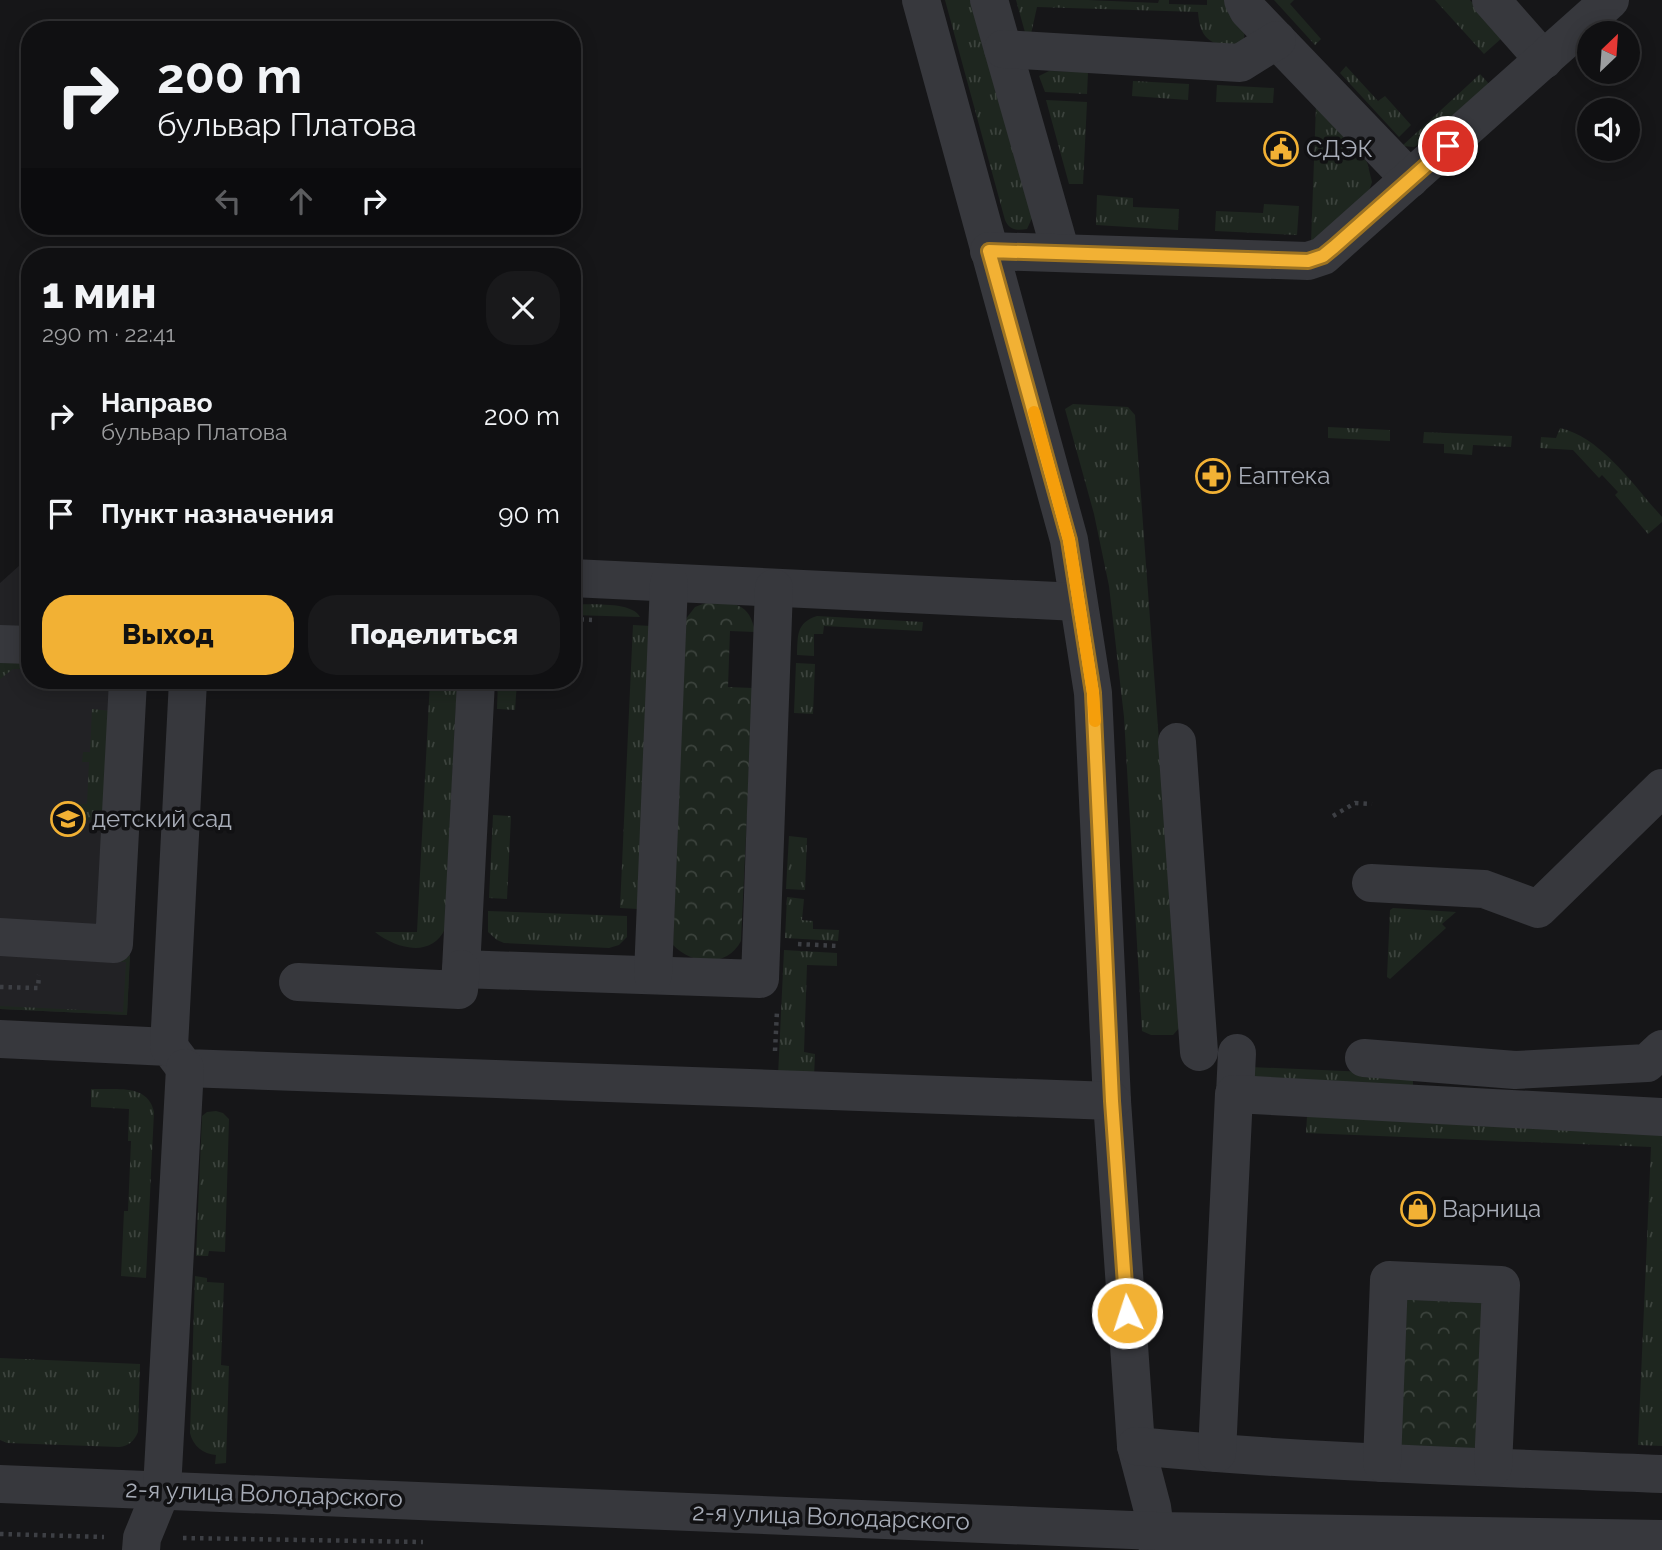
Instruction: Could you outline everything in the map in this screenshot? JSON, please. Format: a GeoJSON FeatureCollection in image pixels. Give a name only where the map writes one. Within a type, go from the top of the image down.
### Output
{"type":"FeatureCollection","features":[{"type":"Feature","properties":{"kind":"street"},"geometry":{"type":"LineString","coordinates":[[921,0],[1069,540],[1093,693],[1112,1101],[1136,1446],[1152,1507],[1157,1540]]}},
{"type":"Feature","properties":{"kind":"street"},"geometry":{"type":"LineString","coordinates":[[989,0],[1061,253]]}},
{"type":"Feature","properties":{"kind":"street"},"geometry":{"type":"LineString","coordinates":[[1243,0],[1248,10],[1410,179]]}},
{"type":"Feature","properties":{"kind":"street"},"geometry":{"type":"LineString","coordinates":[[1491,0],[1544,60]]}},
{"type":"Feature","properties":{"kind":"street"},"geometry":{"type":"LineString","coordinates":[[989,251],[1308,261],[1323,256],[1610,0]]}},
{"type":"Feature","properties":{"kind":"street"},"geometry":{"type":"LineString","coordinates":[[1003,49],[1240,63],[1277,40]]}},
{"type":"Feature","properties":{"kind":"street"},"geometry":{"type":"LineString","coordinates":[[581,578],[1078,602]]}},
{"type":"Feature","properties":{"kind":"street"},"geometry":{"type":"LineString","coordinates":[[653,975],[669,583]]}},
{"type":"Feature","properties":{"kind":"street"},"geometry":{"type":"LineString","coordinates":[[461,969],[760,979],[775,588]]}},
{"type":"Feature","properties":{"kind":"street"},"geometry":{"type":"LineString","coordinates":[[0,644],[21,645]]}},
{"type":"Feature","properties":{"kind":"street"},"geometry":{"type":"LineString","coordinates":[[0,937],[114,944],[128,689]]}},
{"type":"Feature","properties":{"kind":"street"},"geometry":{"type":"LineString","coordinates":[[141,1550],[142,1538],[162,1489],[188,689]]}},
{"type":"Feature","properties":{"kind":"street"},"geometry":{"type":"LineString","coordinates":[[299,982],[459,990],[476,689]]}},
{"type":"Feature","properties":{"kind":"street"},"geometry":{"type":"LineString","coordinates":[[1177,742],[1199,1052]]}},
{"type":"Feature","properties":{"kind":"street"},"geometry":{"type":"LineString","coordinates":[[1371,883],[1484,889],[1538,909],[1662,788]]}},
{"type":"Feature","properties":{"kind":"street"},"geometry":{"type":"LineString","coordinates":[[0,1039],[177,1058],[1112,1101]]}},
{"type":"Feature","properties":{"kind":"street"},"geometry":{"type":"LineString","coordinates":[[1364,1058],[1515,1070],[1647,1063],[1662,1049]]}},
{"type":"Feature","properties":{"kind":"street"},"geometry":{"type":"LineString","coordinates":[[1217,1453],[1237,1053]]}},
{"type":"Feature","properties":{"kind":"street"},"geometry":{"type":"LineString","coordinates":[[1235,1094],[1662,1117]]}},
{"type":"Feature","properties":{"kind":"street"},"geometry":{"type":"LineString","coordinates":[[1382,1463],[1389,1280],[1403,1280],[1501,1285],[1493,1467]]}},
{"type":"Feature","properties":{"kind":"street"},"geometry":{"type":"LineString","coordinates":[[1136,1446],[1382,1463],[1662,1474]]}},
{"type":"Feature","properties":{"kind":"street","name":"2-я улица Володарского"},"geometry":{"type":"LineString","coordinates":[[0,1484],[162,1489],[1157,1540],[1662,1539]]}},
{"type":"Feature","properties":{"kind":"path"},"geometry":{"type":"LineString","coordinates":[[581,619],[600,620]]}},
{"type":"Feature","properties":{"kind":"path"},"geometry":{"type":"LineString","coordinates":[[1333,816],[1355,803],[1372,804]]}},
{"type":"Feature","properties":{"kind":"path"},"geometry":{"type":"LineString","coordinates":[[792,944],[838,947]]}},
{"type":"Feature","properties":{"kind":"path"},"geometry":{"type":"LineString","coordinates":[[0,987],[38,988],[39,974]]}},
{"type":"Feature","properties":{"kind":"shaded area","name":"детский сад"},"geometry":{"type":"Polygon","coordinates":[[[21,564],[21,689],[143,689],[127,1015],[0,1009],[0,583],[21,564]]]}},
{"type":"Feature","properties":{"kind":"green space"},"geometry":{"type":"Polygon","coordinates":[[[945,0],[974,0],[1032,218],[1027,229],[1014,229],[1005,220],[945,0]]]}},
{"type":"Feature","properties":{"kind":"green space"},"geometry":{"type":"Polygon","coordinates":[[[1016,0],[1158,3],[1159,0],[1169,0],[1169,4],[1207,5],[1207,0],[1225,0],[1243,27],[1244,38],[1242,44],[1232,45],[1211,41],[1202,31],[1198,12],[1037,7],[1031,34],[1026,36],[1016,0]]]}},
{"type":"Feature","properties":{"kind":"green space"},"geometry":{"type":"Polygon","coordinates":[[[1274,0],[1294,0],[1290,4],[1321,39],[1315,45],[1274,0]]]}},
{"type":"Feature","properties":{"kind":"green space"},"geometry":{"type":"Polygon","coordinates":[[[1435,0],[1470,0],[1503,37],[1484,54],[1435,0]]]}},
{"type":"Feature","properties":{"kind":"green space"},"geometry":{"type":"Polygon","coordinates":[[[1346,66],[1378,101],[1385,96],[1411,125],[1399,137],[1340,73],[1346,66]]]}},
{"type":"Feature","properties":{"kind":"green space"},"geometry":{"type":"Polygon","coordinates":[[[1049,71],[1088,72],[1087,94],[1045,92],[1039,76],[1049,71]]]}},
{"type":"Feature","properties":{"kind":"green space"},"geometry":{"type":"Polygon","coordinates":[[[1480,74],[1490,85],[1422,143],[1414,147],[1402,146],[1480,74]]]}},
{"type":"Feature","properties":{"kind":"green space"},"geometry":{"type":"Polygon","coordinates":[[[1133,81],[1189,84],[1188,100],[1132,96],[1133,81]]]}},
{"type":"Feature","properties":{"kind":"green space"},"geometry":{"type":"Polygon","coordinates":[[[1217,85],[1274,88],[1273,103],[1216,102],[1217,85]]]}},
{"type":"Feature","properties":{"kind":"green space"},"geometry":{"type":"Polygon","coordinates":[[[1046,100],[1087,102],[1083,184],[1069,184],[1046,100]]]}},
{"type":"Feature","properties":{"kind":"green space"},"geometry":{"type":"Polygon","coordinates":[[[1316,106],[1367,162],[1372,182],[1368,194],[1311,243],[1316,106]]]}},
{"type":"Feature","properties":{"kind":"green space"},"geometry":{"type":"Polygon","coordinates":[[[1097,195],[1133,198],[1133,207],[1179,209],[1178,230],[1096,225],[1097,195]]]}},
{"type":"Feature","properties":{"kind":"green space"},"geometry":{"type":"Polygon","coordinates":[[[1264,204],[1299,206],[1297,235],[1215,231],[1216,211],[1263,213],[1264,204]]]}},
{"type":"Feature","properties":{"kind":"green space"},"geometry":{"type":"Polygon","coordinates":[[[1073,404],[1128,407],[1135,415],[1180,1027],[1173,1035],[1151,1035],[1142,1031],[1124,717],[1109,586],[1094,514],[1065,409],[1073,404]]]}},
{"type":"Feature","properties":{"kind":"green space"},"geometry":{"type":"Polygon","coordinates":[[[1328,427],[1390,430],[1390,441],[1328,438],[1328,427]]]}},
{"type":"Feature","properties":{"kind":"green space"},"geometry":{"type":"Polygon","coordinates":[[[1560,428],[1575,433],[1603,452],[1662,517],[1662,522],[1648,534],[1615,495],[1618,492],[1602,475],[1599,478],[1573,450],[1540,448],[1541,437],[1556,438],[1560,428]]]}},
{"type":"Feature","properties":{"kind":"green space"},"geometry":{"type":"Polygon","coordinates":[[[1424,432],[1512,436],[1511,447],[1473,445],[1472,455],[1444,453],[1444,444],[1423,443],[1424,432]]]}},
{"type":"Feature","properties":{"kind":"green space"},"geometry":{"type":"Polygon","coordinates":[[[708,602],[739,606],[749,615],[755,632],[730,631],[728,687],[753,688],[741,941],[727,956],[709,961],[690,957],[673,945],[685,620],[695,607],[708,602]]]}},
{"type":"Feature","properties":{"kind":"green space"},"geometry":{"type":"Polygon","coordinates":[[[581,604],[620,606],[629,608],[640,617],[581,615],[581,604]]]}},
{"type":"Feature","properties":{"kind":"green space"},"geometry":{"type":"Polygon","coordinates":[[[817,616],[923,622],[922,631],[824,626],[823,634],[814,634],[814,656],[797,655],[798,636],[802,626],[817,616]]]}},
{"type":"Feature","properties":{"kind":"green space"},"geometry":{"type":"Polygon","coordinates":[[[633,625],[651,626],[638,909],[620,908],[633,625]]]}},
{"type":"Feature","properties":{"kind":"green space"},"geometry":{"type":"Polygon","coordinates":[[[0,653],[21,654],[21,669],[13,669],[0,679],[0,653]]]}},
{"type":"Feature","properties":{"kind":"green space"},"geometry":{"type":"Polygon","coordinates":[[[796,663],[815,664],[813,714],[794,713],[796,663]]]}},
{"type":"Feature","properties":{"kind":"green space"},"geometry":{"type":"Polygon","coordinates":[[[430,689],[457,689],[445,929],[431,944],[412,948],[392,942],[375,932],[417,932],[430,689]]]}},
{"type":"Feature","properties":{"kind":"green space"},"geometry":{"type":"Polygon","coordinates":[[[498,689],[516,689],[515,710],[497,709],[498,689]]]}},
{"type":"Feature","properties":{"kind":"green space"},"geometry":{"type":"Polygon","coordinates":[[[92,709],[111,711],[114,821],[79,820],[79,804],[87,804],[89,762],[82,762],[83,752],[90,752],[92,709]]]}},
{"type":"Feature","properties":{"kind":"green space"},"geometry":{"type":"Polygon","coordinates":[[[493,815],[511,816],[507,899],[489,898],[493,815]]]}},
{"type":"Feature","properties":{"kind":"green space"},"geometry":{"type":"Polygon","coordinates":[[[789,836],[807,838],[805,890],[786,889],[789,836]]]}},
{"type":"Feature","properties":{"kind":"green space"},"geometry":{"type":"Polygon","coordinates":[[[787,897],[804,899],[802,920],[813,921],[813,929],[839,930],[838,941],[785,938],[787,897]]]}},
{"type":"Feature","properties":{"kind":"green space"},"geometry":{"type":"Polygon","coordinates":[[[1390,910],[1456,912],[1442,924],[1446,928],[1390,979],[1387,977],[1390,910]]]}},
{"type":"Feature","properties":{"kind":"green space"},"geometry":{"type":"Polygon","coordinates":[[[488,911],[627,916],[627,937],[619,945],[609,948],[504,943],[488,932],[488,911]]]}},
{"type":"Feature","properties":{"kind":"green space"},"geometry":{"type":"Polygon","coordinates":[[[784,950],[837,953],[837,966],[807,965],[804,1052],[815,1054],[814,1077],[778,1076],[784,950]]]}},
{"type":"Feature","properties":{"kind":"green space"},"geometry":{"type":"Polygon","coordinates":[[[44,952],[130,956],[127,1015],[0,1009],[0,1006],[123,1012],[126,962],[44,958],[44,952]]]}},
{"type":"Feature","properties":{"kind":"green space"},"geometry":{"type":"Polygon","coordinates":[[[1250,1067],[1413,1074],[1413,1088],[1250,1080],[1250,1067]]]}},
{"type":"Feature","properties":{"kind":"green space"},"geometry":{"type":"Polygon","coordinates":[[[91,1089],[138,1092],[151,1103],[154,1112],[146,1278],[121,1276],[124,1211],[128,1211],[131,1141],[128,1141],[129,1109],[91,1107],[91,1089]]]}},
{"type":"Feature","properties":{"kind":"green space"},"geometry":{"type":"Polygon","coordinates":[[[216,1111],[229,1119],[225,1252],[209,1251],[208,1256],[196,1256],[202,1116],[216,1111]]]}},
{"type":"Feature","properties":{"kind":"green space"},"geometry":{"type":"Polygon","coordinates":[[[1307,1116],[1662,1133],[1662,1446],[1638,1445],[1651,1147],[1306,1133],[1307,1116]]]}},
{"type":"Feature","properties":{"kind":"green space"},"geometry":{"type":"Polygon","coordinates":[[[195,1276],[207,1278],[207,1282],[224,1283],[221,1365],[229,1366],[226,1463],[215,1464],[216,1455],[199,1448],[190,1433],[195,1276]]]}},
{"type":"Feature","properties":{"kind":"green space"},"geometry":{"type":"Polygon","coordinates":[[[1410,1296],[1478,1298],[1485,1307],[1479,1443],[1472,1450],[1402,1447],[1396,1440],[1402,1302],[1410,1296]]]}},
{"type":"Feature","properties":{"kind":"green space"},"geometry":{"type":"Polygon","coordinates":[[[0,1358],[140,1364],[138,1432],[128,1444],[119,1447],[7,1443],[0,1440],[0,1358]]]}},
{"type":"Feature","properties":{"kind":"slow traffic"},"geometry":{"type":"LineString","coordinates":[[1034,412],[1069,540],[1095,721]]}},
{"type":"Feature","properties":{"kind":"place","name":"СДЭК"},"geometry":{"type":"Point","coordinates":[1281,149]}},
{"type":"Feature","properties":{"kind":"place","name":"Еаптека"},"geometry":{"type":"Point","coordinates":[1213,476]}},
{"type":"Feature","properties":{"kind":"place","name":"детский сад"},"geometry":{"type":"Point","coordinates":[68,819]}},
{"type":"Feature","properties":{"kind":"place","name":"Варница"},"geometry":{"type":"Point","coordinates":[1418,1209]}},
{"type":"Feature","properties":{"kind":"route"},"geometry":{"type":"LineString","coordinates":[[1127,1313],[1112,1101],[1093,693],[1069,540],[989,251],[1308,261],[1323,256],[1334,247],[1448,146]]}}]}
